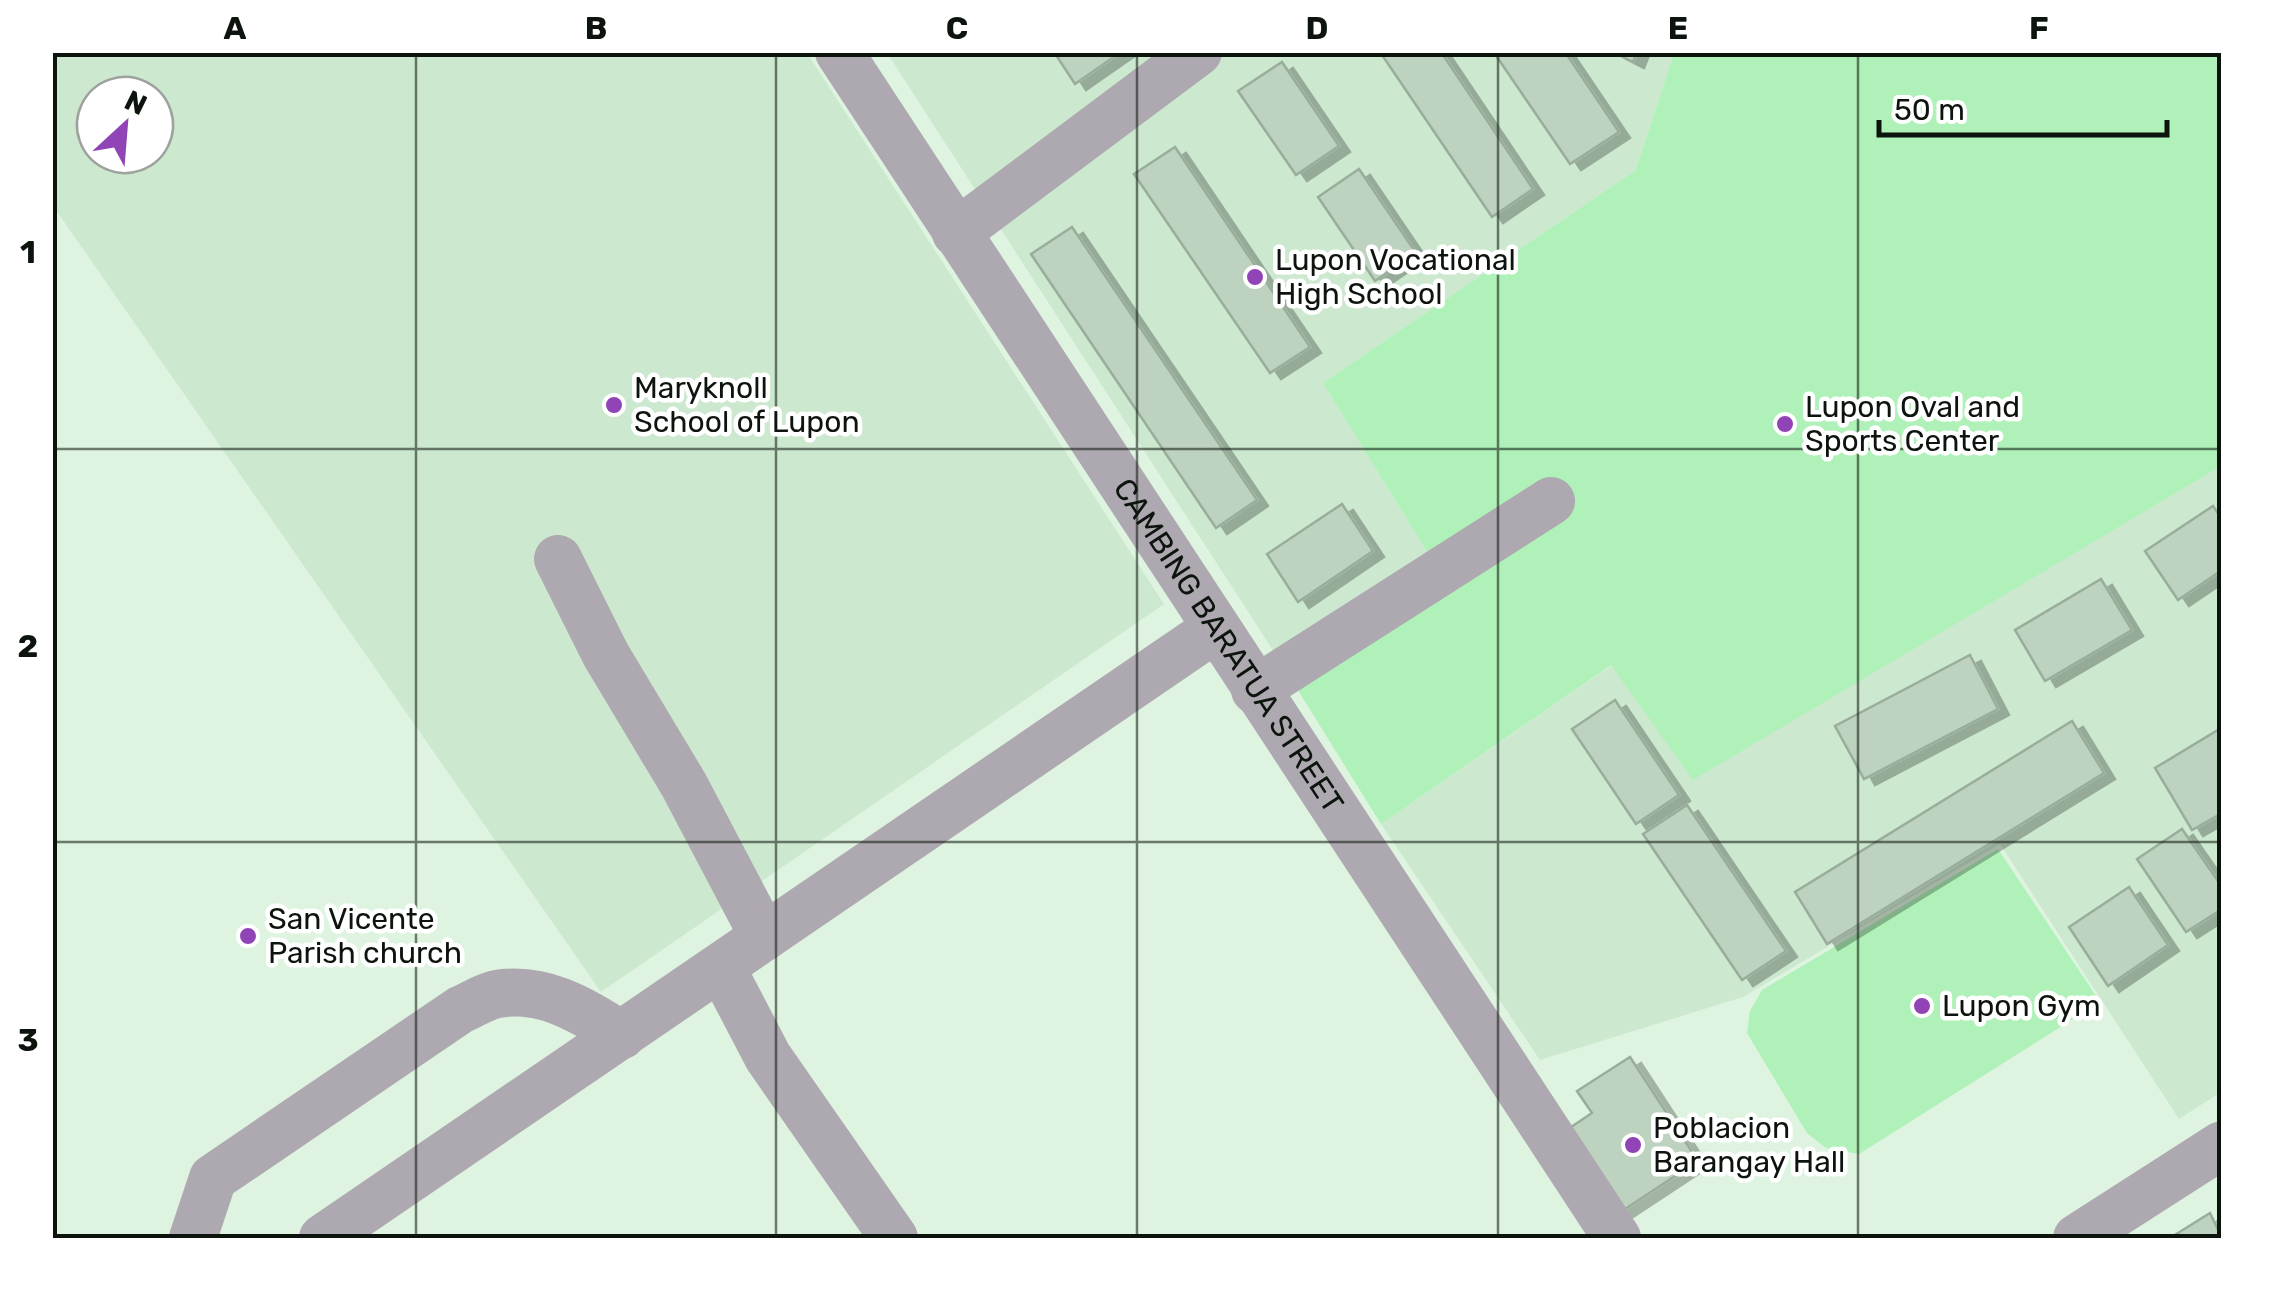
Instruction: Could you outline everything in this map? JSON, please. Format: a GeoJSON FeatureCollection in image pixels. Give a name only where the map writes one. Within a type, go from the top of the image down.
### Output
{"type":"FeatureCollection","features":[{"type":"Feature","properties":{"kind":"street","name":"CAMBING BARATUA STREET"},"geometry":{"type":"LineString","coordinates":[[840,52],[1617,1238]]}},
{"type":"Feature","properties":{"kind":"street"},"geometry":{"type":"LineString","coordinates":[[956,234],[1198,52]]}},
{"type":"Feature","properties":{"kind":"street"},"geometry":{"type":"LineString","coordinates":[[1255,690],[1551,500]]}},
{"type":"Feature","properties":{"kind":"street"},"geometry":{"type":"LineString","coordinates":[[558,558],[606,655],[684,785],[764,938]]}},
{"type":"Feature","properties":{"kind":"street"},"geometry":{"type":"LineString","coordinates":[[324,1238],[1215,629]]}},
{"type":"Feature","properties":{"kind":"street"},"geometry":{"type":"LineString","coordinates":[[720,967],[768,1057],[894,1238]]}},
{"type":"Feature","properties":{"kind":"street"},"geometry":{"type":"LineString","coordinates":[[193,1238],[213,1178],[460,1010],[494,994],[537,994],[574,1005],[622,1035]]}},
{"type":"Feature","properties":{"kind":"street"},"geometry":{"type":"LineString","coordinates":[[2078,1238],[2222,1145]]}},
{"type":"Feature","properties":{"kind":"shaded area","name":"Maryknoll School of Lupon"},"geometry":{"type":"Polygon","coordinates":[[[52,53],[807,53],[1164,604],[601,992],[53,206],[52,53]]]}},
{"type":"Feature","properties":{"kind":"shaded area","name":"Lupon Vocational High School"},"geometry":{"type":"Polygon","coordinates":[[[887,53],[1674,53],[1636,170],[1323,383],[1428,553],[1276,655],[887,53]]]}},
{"type":"Feature","properties":{"kind":"shaded area"},"geometry":{"type":"Polygon","coordinates":[[[2221,466],[2221,1092],[2179,1119],[2000,844],[1743,997],[1540,1060],[1381,824],[1612,665],[1693,779],[2221,466]]]}},
{"type":"Feature","properties":{"kind":"green space","name":"Lupon Oval and Sports Center"},"geometry":{"type":"Polygon","coordinates":[[[1674,53],[2221,53],[2221,466],[1693,780],[1611,665],[1381,824],[1276,655],[1428,553],[1323,383],[1636,170],[1674,53]]]}},
{"type":"Feature","properties":{"kind":"green space","name":"Lupon Gym"},"geometry":{"type":"Polygon","coordinates":[[[1998,849],[2100,1002],[1859,1154],[1826,1148],[1807,1133],[1747,1033],[1750,1011],[1762,990],[1998,849]]]}},
{"type":"Feature","properties":{"kind":"building"},"geometry":{"type":"Polygon","coordinates":[[[1054,52],[1121,52],[1075,84],[1054,52]]]}},
{"type":"Feature","properties":{"kind":"building"},"geometry":{"type":"Polygon","coordinates":[[[1380,52],[1441,52],[1533,189],[1492,217],[1380,52]]]}},
{"type":"Feature","properties":{"kind":"building"},"geometry":{"type":"Polygon","coordinates":[[[1504,52],[1565,52],[1619,132],[1570,164],[1497,57],[1504,52]]]}},
{"type":"Feature","properties":{"kind":"building"},"geometry":{"type":"Polygon","coordinates":[[[1613,52],[1637,52],[1633,62],[1613,52]]]}},
{"type":"Feature","properties":{"kind":"building"},"geometry":{"type":"Polygon","coordinates":[[[1282,62],[1339,146],[1296,175],[1238,91],[1282,62]]]}},
{"type":"Feature","properties":{"kind":"building"},"geometry":{"type":"Polygon","coordinates":[[[1175,147],[1310,347],[1270,373],[1134,174],[1175,147]]]}},
{"type":"Feature","properties":{"kind":"building"},"geometry":{"type":"Polygon","coordinates":[[[1359,169],[1416,253],[1375,281],[1318,197],[1359,169]]]}},
{"type":"Feature","properties":{"kind":"building"},"geometry":{"type":"Polygon","coordinates":[[[1072,227],[1257,500],[1216,528],[1031,254],[1072,227]]]}},
{"type":"Feature","properties":{"kind":"building"},"geometry":{"type":"Polygon","coordinates":[[[1342,504],[1373,551],[1298,602],[1267,554],[1342,504]]]}},
{"type":"Feature","properties":{"kind":"building"},"geometry":{"type":"Polygon","coordinates":[[[2213,506],[2222,519],[2222,570],[2178,600],[2145,551],[2213,506]]]}},
{"type":"Feature","properties":{"kind":"building"},"geometry":{"type":"Polygon","coordinates":[[[2101,579],[2132,630],[2045,681],[2015,630],[2101,579]]]}},
{"type":"Feature","properties":{"kind":"building"},"geometry":{"type":"Polygon","coordinates":[[[1970,655],[1998,709],[1864,779],[1835,726],[1970,655]]]}},
{"type":"Feature","properties":{"kind":"building"},"geometry":{"type":"Polygon","coordinates":[[[1615,700],[1679,795],[1636,824],[1572,729],[1615,700]]]}},
{"type":"Feature","properties":{"kind":"building"},"geometry":{"type":"Polygon","coordinates":[[[2072,721],[2104,773],[1827,944],[1795,892],[2072,721]]]}},
{"type":"Feature","properties":{"kind":"building"},"geometry":{"type":"Polygon","coordinates":[[[2218,730],[2222,735],[2222,813],[2192,830],[2155,768],[2218,730]]]}},
{"type":"Feature","properties":{"kind":"building"},"geometry":{"type":"Polygon","coordinates":[[[1687,805],[1786,951],[1742,980],[1643,834],[1687,805]]]}},
{"type":"Feature","properties":{"kind":"building"},"geometry":{"type":"Polygon","coordinates":[[[2182,829],[2222,887],[2222,909],[2186,932],[2137,859],[2182,829]]]}},
{"type":"Feature","properties":{"kind":"building"},"geometry":{"type":"Polygon","coordinates":[[[2129,887],[2168,945],[2108,986],[2069,927],[2129,887]]]}},
{"type":"Feature","properties":{"kind":"building","name":"Poblacion Barangay Hall"},"geometry":{"type":"Polygon","coordinates":[[[1630,1057],[1698,1161],[1622,1211],[1568,1129],[1592,1113],[1577,1091],[1630,1057]]]}},
{"type":"Feature","properties":{"kind":"building"},"geometry":{"type":"Polygon","coordinates":[[[2210,1213],[2222,1238],[2170,1238],[2210,1213]]]}},
{"type":"Feature","properties":{"kind":"place","name":"Lupon Vocational High School"},"geometry":{"type":"Point","coordinates":[1255,277]}},
{"type":"Feature","properties":{"kind":"place","name":"Maryknoll School of Lupon"},"geometry":{"type":"Point","coordinates":[614,405]}},
{"type":"Feature","properties":{"kind":"place","name":"Lupon Oval and Sports Center"},"geometry":{"type":"Point","coordinates":[1785,424]}},
{"type":"Feature","properties":{"kind":"place","name":"San Vicente Parish church"},"geometry":{"type":"Point","coordinates":[248,936]}},
{"type":"Feature","properties":{"kind":"place","name":"Lupon Gym"},"geometry":{"type":"Point","coordinates":[1922,1006]}},
{"type":"Feature","properties":{"kind":"place","name":"Poblacion Barangay Hall"},"geometry":{"type":"Point","coordinates":[1633,1145]}}]}
